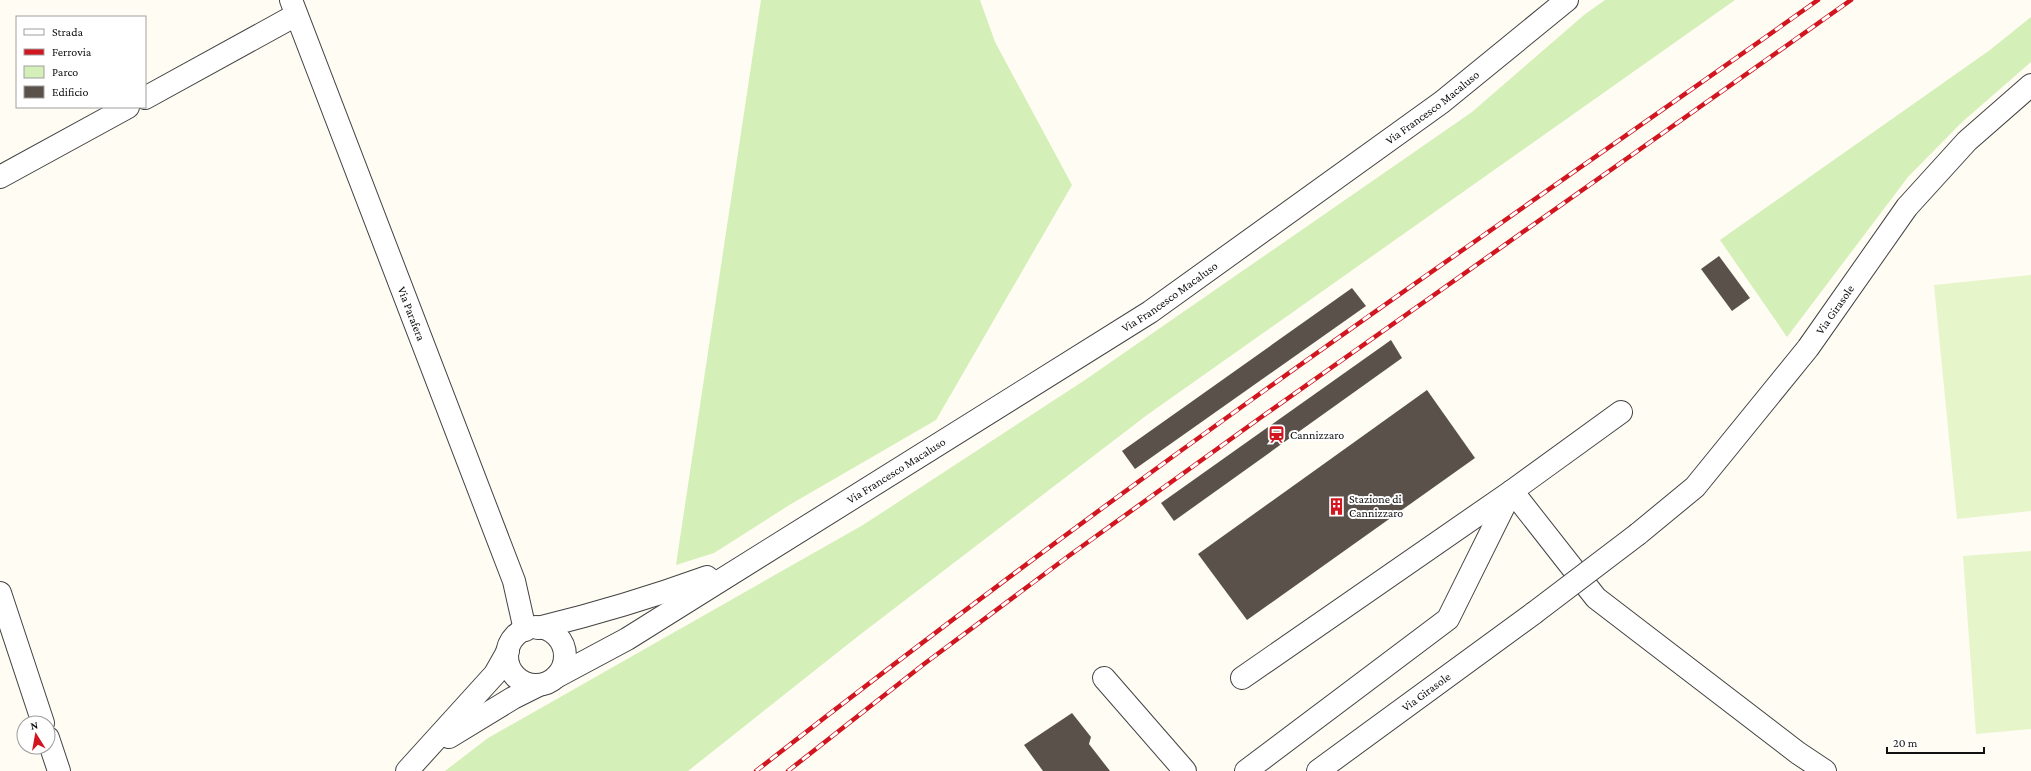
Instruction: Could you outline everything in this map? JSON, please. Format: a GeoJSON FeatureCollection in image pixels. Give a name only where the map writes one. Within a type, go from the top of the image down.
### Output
{"type":"FeatureCollection","features":[{"type":"Feature","properties":{"kind":"street","name":"Via Francesco Macaluso"},"geometry":{"type":"LineString","coordinates":[[750,561],[1150,312],[1442,102],[1567,0]]}},
{"type":"Feature","properties":{"kind":"street"},"geometry":{"type":"LineString","coordinates":[[146,97],[294,7]]}},
{"type":"Feature","properties":{"kind":"street","name":"Via Parafera"},"geometry":{"type":"LineString","coordinates":[[294,7],[514,581],[531,629]]}},
{"type":"Feature","properties":{"kind":"street","name":"Via Girasole"},"geometry":{"type":"LineString","coordinates":[[1318,771],[1534,613],[1638,534],[1695,487],[1808,348],[1908,207],[1967,141],[2031,85]]}},
{"type":"Feature","properties":{"kind":"street"},"geometry":{"type":"LineString","coordinates":[[0,177],[126,108]]}},
{"type":"Feature","properties":{"kind":"street"},"geometry":{"type":"LineString","coordinates":[[1242,678],[1512,491],[1621,412]]}},
{"type":"Feature","properties":{"kind":"street"},"geometry":{"type":"LineString","coordinates":[[1246,771],[1448,619],[1512,491]]}},
{"type":"Feature","properties":{"kind":"street"},"geometry":{"type":"LineString","coordinates":[[1512,491],[1596,598],[1798,753],[1825,771]]}},
{"type":"Feature","properties":{"kind":"street"},"geometry":{"type":"LineString","coordinates":[[412,766],[495,674],[514,639],[531,629],[587,616],[654,596],[750,561]]}},
{"type":"Feature","properties":{"kind":"street"},"geometry":{"type":"LineString","coordinates":[[412,766],[451,735],[513,698],[627,639],[750,561]]}},
{"type":"Feature","properties":{"kind":"street"},"geometry":{"type":"LineString","coordinates":[[0,593],[40,715]]}},
{"type":"Feature","properties":{"kind":"street"},"geometry":{"type":"LineString","coordinates":[[508,651],[508,664],[514,676],[526,683],[548,681],[561,672],[565,659],[563,646],[556,635],[544,629],[531,629]]}},
{"type":"Feature","properties":{"kind":"street"},"geometry":{"type":"LineString","coordinates":[[1104,678],[1185,771]]}},
{"type":"Feature","properties":{"kind":"street"},"geometry":{"type":"LineString","coordinates":[[54,755],[59,771]]}},
{"type":"Feature","properties":{"kind":"green space"},"geometry":{"type":"Polygon","coordinates":[[[761,0],[980,0],[995,42],[1072,185],[936,420],[791,504],[714,553],[676,565],[761,0]]]}},
{"type":"Feature","properties":{"kind":"green space"},"geometry":{"type":"Polygon","coordinates":[[[1605,0],[1735,0],[1147,415],[857,637],[688,771],[445,771],[488,738],[863,525],[1085,380],[1472,112],[1584,15],[1605,0]]]}},
{"type":"Feature","properties":{"kind":"green space"},"geometry":{"type":"Polygon","coordinates":[[[2031,17],[2031,62],[1961,123],[1908,177],[1787,337],[1720,240],[1990,50],[2031,17]]]}},
{"type":"Feature","properties":{"kind":"green space"},"geometry":{"type":"Polygon","coordinates":[[[2031,275],[2031,511],[1957,519],[1934,285],[2031,275]]]}},
{"type":"Feature","properties":{"kind":"green space"},"geometry":{"type":"Polygon","coordinates":[[[2031,551],[2031,729],[1976,734],[1963,556],[2031,551]]]}},
{"type":"Feature","properties":{"kind":"building"},"geometry":{"type":"Polygon","coordinates":[[[1719,256],[1750,298],[1732,311],[1701,269],[1719,256]]]}},
{"type":"Feature","properties":{"kind":"building"},"geometry":{"type":"Polygon","coordinates":[[[1352,288],[1366,306],[1135,469],[1122,451],[1352,288]]]}},
{"type":"Feature","properties":{"kind":"building"},"geometry":{"type":"Polygon","coordinates":[[[1391,340],[1402,358],[1174,521],[1161,503],[1391,340]]]}},
{"type":"Feature","properties":{"kind":"building","name":"Stazione di Cannizzaro"},"geometry":{"type":"Polygon","coordinates":[[[1427,390],[1475,458],[1247,620],[1198,554],[1427,390]]]}},
{"type":"Feature","properties":{"kind":"building"},"geometry":{"type":"Polygon","coordinates":[[[1072,713],[1091,737],[1089,744],[1110,771],[1043,771],[1024,745],[1072,713]]]}},
{"type":"Feature","properties":{"kind":"railway"},"geometry":{"type":"LineString","coordinates":[[756,771],[877,677],[1123,493],[1318,352],[1818,0]]}},
{"type":"Feature","properties":{"kind":"railway"},"geometry":{"type":"LineString","coordinates":[[788,771],[924,664],[1070,555],[1260,418],[1851,0]]}},
{"type":"Feature","properties":{"kind":"place","name":"Cannizzaro"},"geometry":{"type":"Point","coordinates":[1277,435]}},
{"type":"Feature","properties":{"kind":"place","name":"Stazione di Cannizzaro"},"geometry":{"type":"Point","coordinates":[1336,506]}}]}
